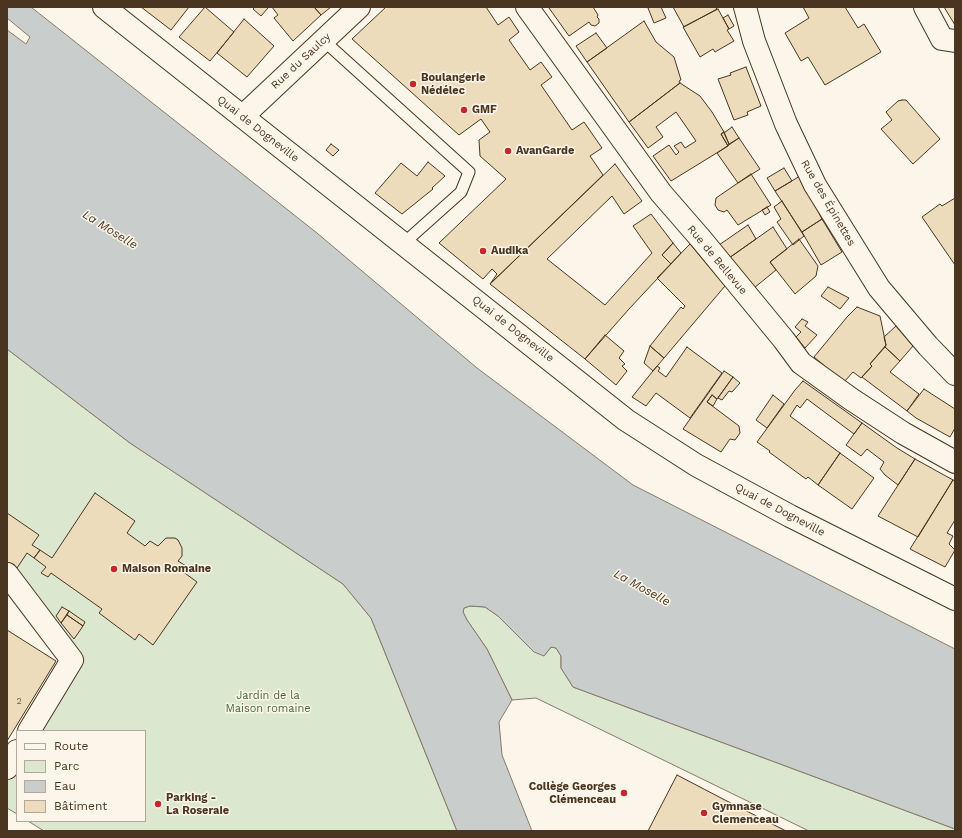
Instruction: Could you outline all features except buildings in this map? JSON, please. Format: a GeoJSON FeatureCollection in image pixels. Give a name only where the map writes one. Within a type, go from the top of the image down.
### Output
{"type":"FeatureCollection","features":[{"type":"Feature","properties":{"kind":"street","name":"Quai de Dogneville"},"geometry":{"type":"LineString","coordinates":[[104,7],[632,424],[696,465],[790,516],[955,599]]}},
{"type":"Feature","properties":{"kind":"street","name":"Rue du Saulcy"},"geometry":{"type":"LineString","coordinates":[[243,116],[359,7]]}},
{"type":"Feature","properties":{"kind":"street","name":"Rue de Bellevue"},"geometry":{"type":"LineString","coordinates":[[527,7],[661,194],[784,340],[801,363],[864,408],[903,433],[955,462]]}},
{"type":"Feature","properties":{"kind":"street","name":"Rue des Épinettes"},"geometry":{"type":"LineString","coordinates":[[745,7],[754,41],[786,124],[815,185],[879,288],[928,346],[955,374]]}},
{"type":"Feature","properties":{"kind":"street"},"geometry":{"type":"LineString","coordinates":[[925,7],[942,39],[955,41]]}},
{"type":"Feature","properties":{"kind":"street"},"geometry":{"type":"LineString","coordinates":[[7,574],[72,660],[30,730]]}},
{"type":"Feature","properties":{"kind":"street"},"geometry":{"type":"LineString","coordinates":[[7,768],[16,753]]}},
{"type":"Feature","properties":{"kind":"lane"},"geometry":{"type":"LineString","coordinates":[[324,40],[469,172],[461,192],[404,243]]}},
{"type":"Feature","properties":{"kind":"green space","name":"Jardin de la Maison romaine"},"geometry":{"type":"Polygon","coordinates":[[[7,349],[130,443],[343,584],[371,618],[457,831],[44,831],[30,822],[146,822],[146,730],[30,730],[72,660],[7,574],[7,349]]]}},
{"type":"Feature","properties":{"kind":"green space"},"geometry":{"type":"Polygon","coordinates":[[[470,606],[485,607],[498,616],[544,656],[551,647],[556,648],[561,656],[561,668],[573,687],[955,829],[955,831],[809,831],[536,698],[512,700],[487,649],[463,612],[464,608],[470,606]]]}},
{"type":"Feature","properties":{"kind":"green space"},"geometry":{"type":"Polygon","coordinates":[[[16,753],[16,813],[7,808],[7,768],[16,753]]]}},
{"type":"Feature","properties":{"kind":"water","name":"La Moselle"},"geometry":{"type":"Polygon","coordinates":[[[7,7],[31,7],[317,233],[477,368],[633,485],[955,649],[955,829],[573,687],[561,668],[561,656],[556,648],[551,647],[544,656],[534,652],[498,616],[485,607],[470,606],[464,608],[463,612],[487,649],[512,700],[499,722],[502,755],[532,831],[457,831],[371,618],[343,584],[130,443],[7,349],[7,30],[26,44],[30,37],[7,18],[7,7]]]}},
{"type":"Feature","properties":{"kind":"place","name":"Boulangerie Nédélec"},"geometry":{"type":"Point","coordinates":[413,84]}},
{"type":"Feature","properties":{"kind":"place","name":"GMF"},"geometry":{"type":"Point","coordinates":[464,110]}},
{"type":"Feature","properties":{"kind":"place","name":"AvanGarde"},"geometry":{"type":"Point","coordinates":[508,151]}},
{"type":"Feature","properties":{"kind":"place","name":"Audika"},"geometry":{"type":"Point","coordinates":[483,251]}},
{"type":"Feature","properties":{"kind":"place","name":"Maison Romaine"},"geometry":{"type":"Point","coordinates":[114,569]}},
{"type":"Feature","properties":{"kind":"place","name":"Collège Georges Clémenceau"},"geometry":{"type":"Point","coordinates":[624,793]}},
{"type":"Feature","properties":{"kind":"place","name":"Parking - La Roseraie"},"geometry":{"type":"Point","coordinates":[158,804]}},
{"type":"Feature","properties":{"kind":"place","name":"Gymnase Clemenceau"},"geometry":{"type":"Point","coordinates":[704,813]}}]}
